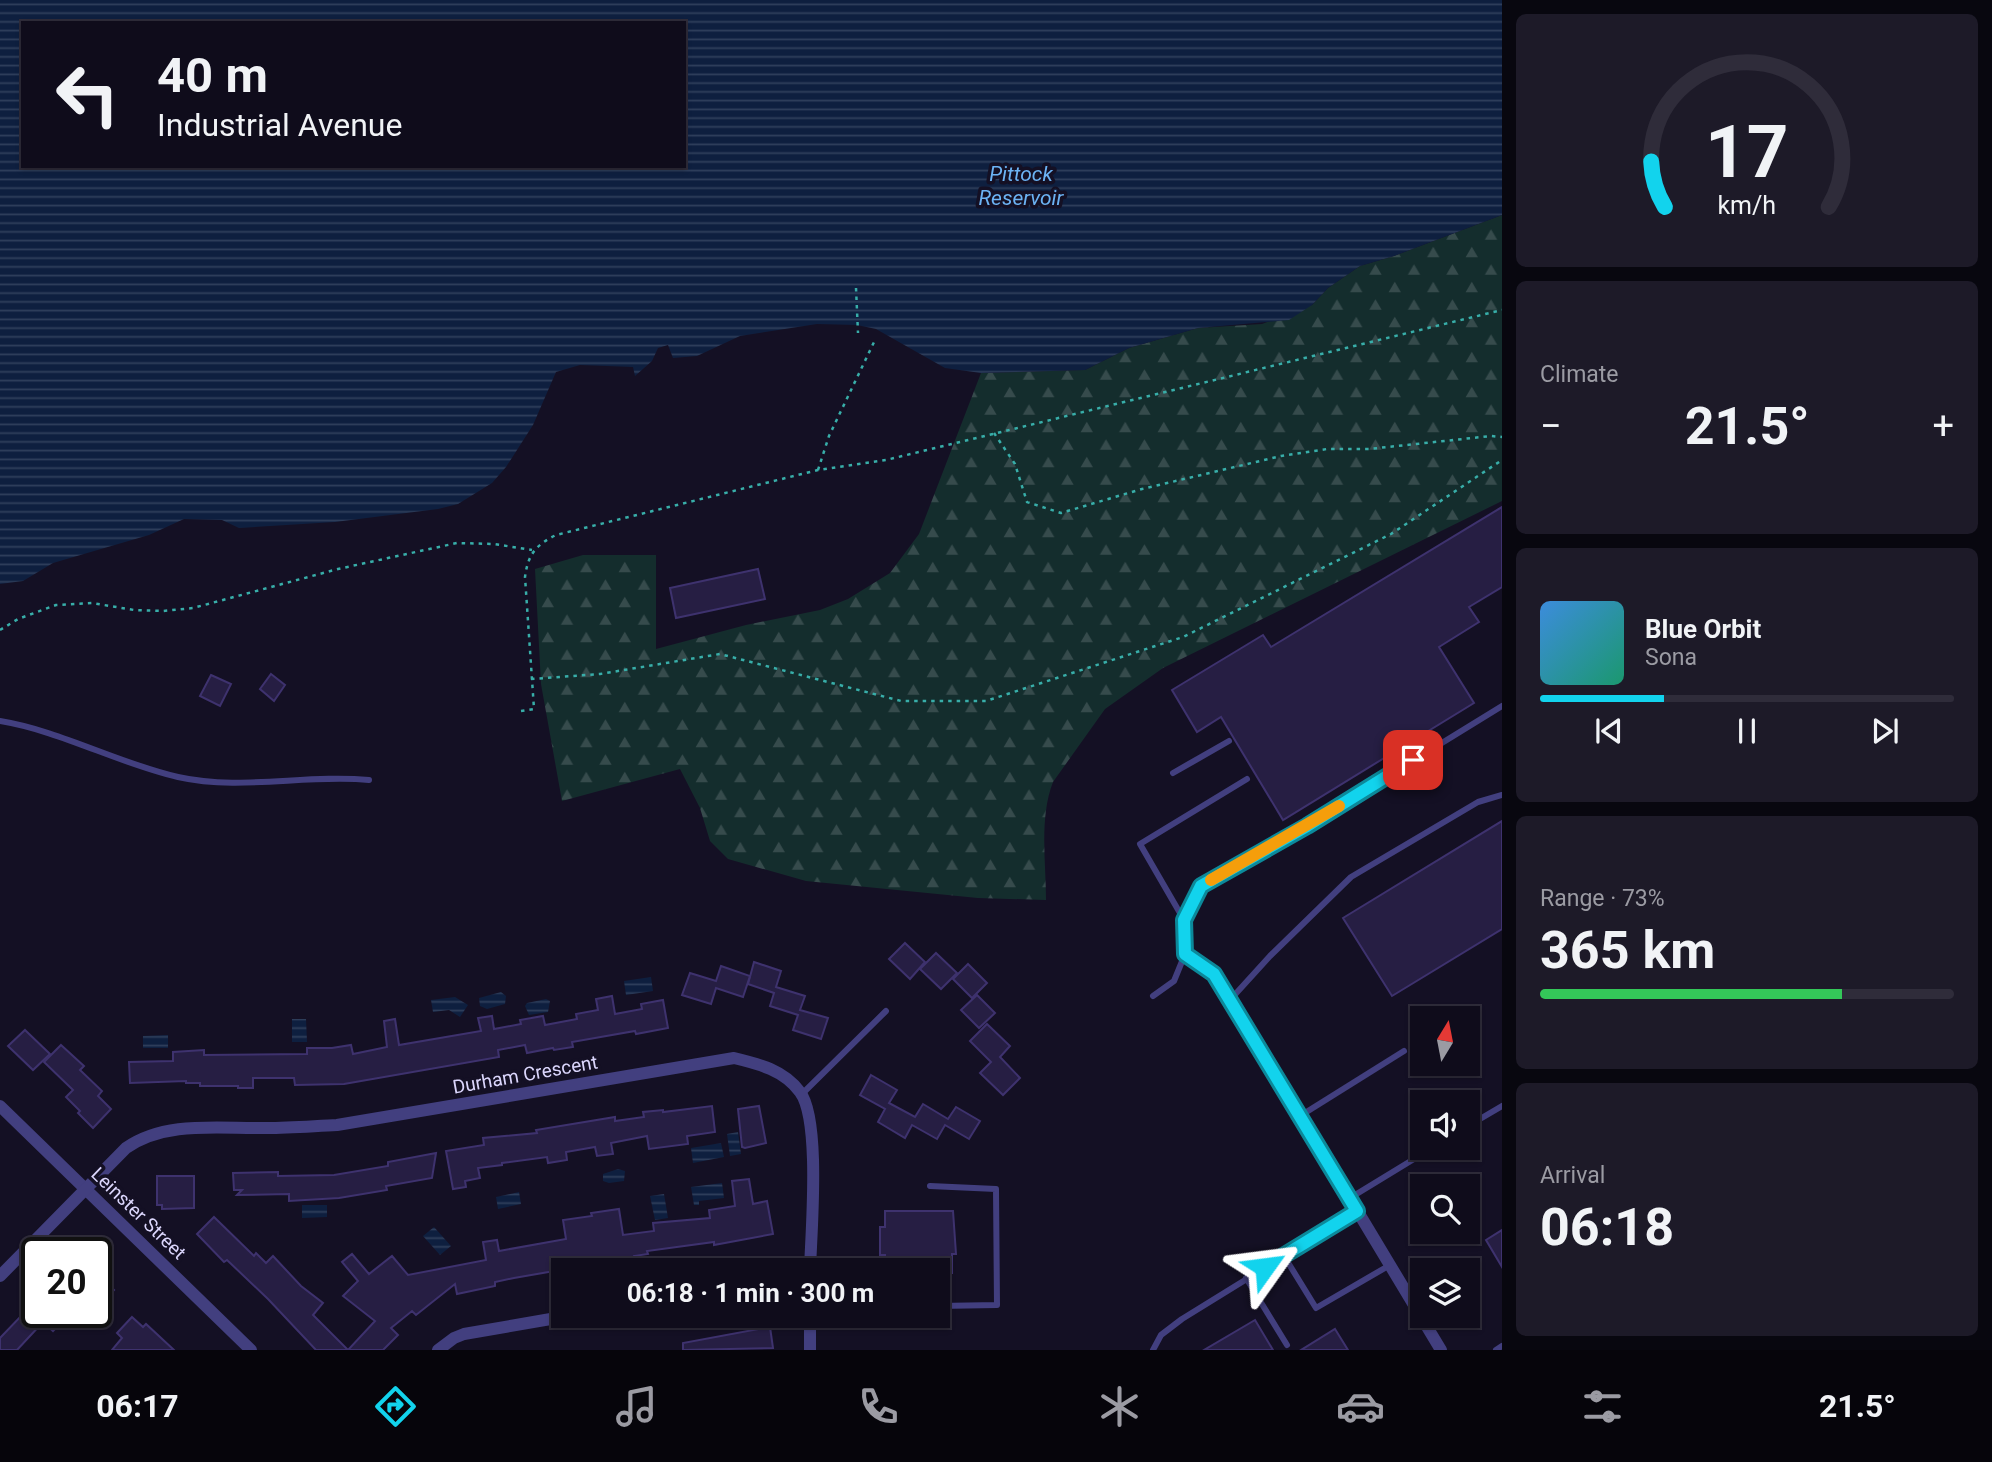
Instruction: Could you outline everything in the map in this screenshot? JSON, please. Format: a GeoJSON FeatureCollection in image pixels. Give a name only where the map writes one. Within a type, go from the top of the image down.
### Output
{"type":"FeatureCollection","features":[{"type":"Feature","properties":{"kind":"street"},"geometry":{"type":"LineString","coordinates":[[1185,954],[1214,974],[1441,1350]]}},
{"type":"Feature","properties":{"kind":"street","name":"Durham Crescent"},"geometry":{"type":"LineString","coordinates":[[0,1276],[126,1148],[150,1134],[167,1130],[337,1125],[734,1058],[762,1064],[802,1094]]}},
{"type":"Feature","properties":{"kind":"street"},"geometry":{"type":"LineString","coordinates":[[802,1094],[809,1117],[812,1156],[810,1258]]}},
{"type":"Feature","properties":{"kind":"street","name":"Leinster Street"},"geometry":{"type":"LineString","coordinates":[[0,1105],[251,1350]]}},
{"type":"Feature","properties":{"kind":"street"},"geometry":{"type":"LineString","coordinates":[[438,1350],[464,1334],[551,1319]]}},
{"type":"Feature","properties":{"kind":"street"},"geometry":{"type":"LineString","coordinates":[[810,1328],[810,1350]]}},
{"type":"Feature","properties":{"kind":"lane"},"geometry":{"type":"LineString","coordinates":[[1153,996],[1174,981],[1185,954],[1184,920],[1201,886],[1307,826],[1502,706]]}},
{"type":"Feature","properties":{"kind":"lane"},"geometry":{"type":"LineString","coordinates":[[0,721],[46,732],[111,757],[179,777],[236,782],[336,777],[369,780]]}},
{"type":"Feature","properties":{"kind":"lane"},"geometry":{"type":"LineString","coordinates":[[1173,773],[1229,741]]}},
{"type":"Feature","properties":{"kind":"lane"},"geometry":{"type":"LineString","coordinates":[[1184,920],[1140,844],[1247,779]]}},
{"type":"Feature","properties":{"kind":"lane"},"geometry":{"type":"LineString","coordinates":[[1230,1000],[1270,956],[1351,877],[1478,803],[1502,795]]}},
{"type":"Feature","properties":{"kind":"lane"},"geometry":{"type":"LineString","coordinates":[[802,1094],[886,1011]]}},
{"type":"Feature","properties":{"kind":"lane"},"geometry":{"type":"LineString","coordinates":[[1300,1116],[1404,1051]]}},
{"type":"Feature","properties":{"kind":"lane"},"geometry":{"type":"LineString","coordinates":[[1480,1119],[1502,1105]]}},
{"type":"Feature","properties":{"kind":"lane"},"geometry":{"type":"LineString","coordinates":[[1350,1198],[1412,1160]]}},
{"type":"Feature","properties":{"kind":"lane"},"geometry":{"type":"LineString","coordinates":[[930,1186],[996,1189],[997,1305],[950,1306]]}},
{"type":"Feature","properties":{"kind":"lane"},"geometry":{"type":"LineString","coordinates":[[1153,1350],[1161,1335],[1182,1319],[1357,1211]]}},
{"type":"Feature","properties":{"kind":"lane"},"geometry":{"type":"LineString","coordinates":[[1284,1256],[1316,1308],[1390,1265]]}},
{"type":"Feature","properties":{"kind":"lane"},"geometry":{"type":"LineString","coordinates":[[1246,1279],[1287,1345]]}},
{"type":"Feature","properties":{"kind":"lane"},"geometry":{"type":"LineString","coordinates":[[1496,1350],[1502,1346]]}},
{"type":"Feature","properties":{"kind":"path"},"geometry":{"type":"LineString","coordinates":[[856,288],[858,333]]}},
{"type":"Feature","properties":{"kind":"path"},"geometry":{"type":"LineString","coordinates":[[521,711],[534,709],[525,577],[532,551],[542,541],[556,535],[818,470],[886,460],[1502,310]]}},
{"type":"Feature","properties":{"kind":"path"},"geometry":{"type":"LineString","coordinates":[[818,470],[829,436],[875,340]]}},
{"type":"Feature","properties":{"kind":"path"},"geometry":{"type":"LineString","coordinates":[[994,433],[1015,464],[1027,502],[1060,513],[1142,489],[1281,456],[1327,449],[1369,449],[1491,436],[1502,438]]}},
{"type":"Feature","properties":{"kind":"path"},"geometry":{"type":"LineString","coordinates":[[531,680],[600,674],[720,654],[901,701],[986,701],[1183,636],[1391,534],[1502,460]]}},
{"type":"Feature","properties":{"kind":"path"},"geometry":{"type":"LineString","coordinates":[[0,630],[18,619],[56,605],[92,603],[134,610],[163,611],[193,608],[338,569],[457,543],[494,544],[532,551]]}},
{"type":"Feature","properties":{"kind":"green space"},"geometry":{"type":"Polygon","coordinates":[[[1502,215],[1502,501],[1163,668],[1105,709],[1053,782],[1045,825],[1046,900],[978,898],[806,881],[728,859],[710,841],[700,808],[680,769],[562,801],[541,684],[535,569],[583,555],[656,555],[656,649],[746,625],[820,610],[848,599],[890,573],[919,534],[981,373],[1085,370],[1129,348],[1198,328],[1262,324],[1312,305],[1328,288],[1360,266],[1502,215]]]}},
{"type":"Feature","properties":{"kind":"water","name":"Pittock Reservoir"},"geometry":{"type":"Polygon","coordinates":[[[0,0],[1502,0],[1502,215],[1360,266],[1289,320],[1198,328],[1129,348],[1085,370],[981,373],[945,368],[876,329],[857,325],[817,324],[740,336],[697,356],[673,358],[668,345],[658,348],[652,361],[635,376],[633,367],[580,365],[556,372],[533,425],[506,467],[492,483],[458,504],[335,522],[239,528],[222,520],[184,519],[149,535],[53,563],[23,581],[0,584],[0,0]]]}},
{"type":"Feature","properties":{"kind":"water"},"geometry":{"type":"Polygon","coordinates":[[[651,977],[653,991],[626,995],[624,981],[651,977]]]}},
{"type":"Feature","properties":{"kind":"water"},"geometry":{"type":"Polygon","coordinates":[[[501,992],[506,996],[505,1004],[487,1009],[480,1006],[479,998],[501,992]]]}},
{"type":"Feature","properties":{"kind":"water"},"geometry":{"type":"Polygon","coordinates":[[[455,997],[468,1005],[460,1017],[449,1010],[433,1012],[431,1000],[455,997]]]}},
{"type":"Feature","properties":{"kind":"water"},"geometry":{"type":"Polygon","coordinates":[[[546,999],[550,1001],[548,1012],[529,1015],[525,1006],[527,1003],[546,999]]]}},
{"type":"Feature","properties":{"kind":"water"},"geometry":{"type":"Polygon","coordinates":[[[292,1019],[306,1019],[307,1042],[292,1042],[292,1019]]]}},
{"type":"Feature","properties":{"kind":"water"},"geometry":{"type":"Polygon","coordinates":[[[168,1035],[168,1048],[143,1048],[143,1036],[168,1035]]]}},
{"type":"Feature","properties":{"kind":"water"},"geometry":{"type":"Polygon","coordinates":[[[738,1132],[741,1154],[730,1156],[727,1134],[738,1132]]]}},
{"type":"Feature","properties":{"kind":"water"},"geometry":{"type":"Polygon","coordinates":[[[721,1143],[724,1157],[693,1163],[691,1148],[721,1143]]]}},
{"type":"Feature","properties":{"kind":"water"},"geometry":{"type":"Polygon","coordinates":[[[618,1169],[625,1171],[624,1181],[603,1181],[603,1174],[618,1169]]]}},
{"type":"Feature","properties":{"kind":"water"},"geometry":{"type":"Polygon","coordinates":[[[722,1183],[724,1198],[699,1201],[699,1205],[694,1205],[691,1187],[722,1183]]]}},
{"type":"Feature","properties":{"kind":"water"},"geometry":{"type":"Polygon","coordinates":[[[519,1192],[521,1204],[498,1209],[496,1197],[519,1192]]]}},
{"type":"Feature","properties":{"kind":"water"},"geometry":{"type":"Polygon","coordinates":[[[664,1194],[668,1218],[655,1220],[650,1196],[664,1194]]]}},
{"type":"Feature","properties":{"kind":"water"},"geometry":{"type":"Polygon","coordinates":[[[302,1205],[327,1205],[327,1217],[302,1218],[302,1205]]]}},
{"type":"Feature","properties":{"kind":"water"},"geometry":{"type":"Polygon","coordinates":[[[434,1227],[451,1246],[440,1255],[423,1236],[434,1227]]]}},
{"type":"Feature","properties":{"kind":"building"},"geometry":{"type":"Polygon","coordinates":[[[1502,507],[1502,587],[1469,607],[1479,622],[1439,647],[1474,703],[1283,820],[1221,717],[1197,732],[1172,690],[1263,635],[1271,647],[1502,507]]]}},
{"type":"Feature","properties":{"kind":"building"},"geometry":{"type":"Polygon","coordinates":[[[758,569],[765,599],[676,618],[670,588],[758,569]]]}},
{"type":"Feature","properties":{"kind":"building"},"geometry":{"type":"Polygon","coordinates":[[[271,674],[285,685],[274,701],[260,689],[271,674]]]}},
{"type":"Feature","properties":{"kind":"building"},"geometry":{"type":"Polygon","coordinates":[[[211,675],[231,684],[220,706],[200,696],[211,675]]]}},
{"type":"Feature","properties":{"kind":"building"},"geometry":{"type":"Polygon","coordinates":[[[1502,821],[1502,929],[1392,996],[1343,918],[1502,821]]]}},
{"type":"Feature","properties":{"kind":"building"},"geometry":{"type":"Polygon","coordinates":[[[905,943],[925,962],[910,979],[889,959],[905,943]]]}},
{"type":"Feature","properties":{"kind":"building"},"geometry":{"type":"Polygon","coordinates":[[[936,953],[957,973],[941,989],[920,969],[936,953]]]}},
{"type":"Feature","properties":{"kind":"building"},"geometry":{"type":"Polygon","coordinates":[[[754,962],[781,971],[776,987],[805,996],[800,1010],[828,1018],[821,1039],[793,1030],[798,1015],[770,1006],[774,993],[748,984],[754,962]]]}},
{"type":"Feature","properties":{"kind":"building"},"geometry":{"type":"Polygon","coordinates":[[[968,964],[987,983],[972,998],[953,979],[968,964]]]}},
{"type":"Feature","properties":{"kind":"building"},"geometry":{"type":"Polygon","coordinates":[[[721,966],[750,976],[743,997],[716,988],[711,1004],[682,995],[690,973],[716,981],[721,966]]]}},
{"type":"Feature","properties":{"kind":"building"},"geometry":{"type":"Polygon","coordinates":[[[977,995],[995,1013],[979,1028],[961,1010],[977,995]]]}},
{"type":"Feature","properties":{"kind":"building"},"geometry":{"type":"Polygon","coordinates":[[[612,996],[615,1014],[642,1009],[641,1004],[663,1000],[668,1028],[572,1042],[573,1047],[554,1050],[527,1053],[525,1045],[498,1050],[499,1057],[344,1084],[295,1085],[294,1078],[253,1078],[253,1088],[200,1086],[200,1083],[186,1081],[130,1083],[129,1062],[173,1061],[173,1052],[204,1050],[204,1055],[307,1054],[307,1048],[351,1045],[353,1054],[387,1047],[384,1021],[395,1019],[399,1045],[481,1031],[478,1018],[492,1016],[494,1029],[543,1016],[545,1025],[577,1019],[576,1014],[598,1010],[596,999],[612,996]]]}},
{"type":"Feature","properties":{"kind":"building"},"geometry":{"type":"Polygon","coordinates":[[[987,1024],[1010,1046],[1000,1057],[1020,1078],[1003,1095],[980,1073],[991,1062],[970,1041],[987,1024]]]}},
{"type":"Feature","properties":{"kind":"building"},"geometry":{"type":"Polygon","coordinates":[[[25,1030],[50,1054],[33,1070],[8,1046],[25,1030]]]}},
{"type":"Feature","properties":{"kind":"building"},"geometry":{"type":"Polygon","coordinates":[[[61,1045],[84,1066],[80,1070],[102,1091],[98,1096],[111,1109],[93,1128],[66,1097],[73,1090],[44,1062],[61,1045]]]}},
{"type":"Feature","properties":{"kind":"building"},"geometry":{"type":"Polygon","coordinates":[[[871,1075],[897,1090],[889,1103],[915,1117],[923,1104],[948,1119],[956,1107],[980,1121],[969,1139],[945,1125],[937,1139],[912,1125],[905,1138],[878,1122],[885,1109],[860,1095],[871,1075]]]}},
{"type":"Feature","properties":{"kind":"building"},"geometry":{"type":"Polygon","coordinates":[[[712,1106],[715,1132],[687,1136],[688,1144],[649,1149],[647,1136],[611,1143],[613,1154],[597,1156],[595,1147],[566,1152],[567,1160],[548,1163],[547,1157],[502,1163],[478,1168],[480,1178],[465,1181],[466,1187],[453,1189],[446,1151],[484,1145],[483,1138],[537,1133],[536,1130],[615,1117],[615,1121],[644,1117],[643,1112],[712,1106]]]}},
{"type":"Feature","properties":{"kind":"building"},"geometry":{"type":"Polygon","coordinates":[[[759,1106],[766,1143],[742,1147],[738,1109],[759,1106]]]}},
{"type":"Feature","properties":{"kind":"building"},"geometry":{"type":"Polygon","coordinates":[[[436,1153],[432,1178],[386,1186],[387,1190],[339,1198],[289,1201],[289,1194],[237,1195],[242,1190],[234,1190],[233,1173],[278,1172],[278,1176],[334,1175],[388,1166],[388,1162],[436,1153]]]}},
{"type":"Feature","properties":{"kind":"building"},"geometry":{"type":"Polygon","coordinates":[[[157,1176],[194,1176],[194,1208],[162,1209],[162,1205],[157,1205],[157,1176]]]}},
{"type":"Feature","properties":{"kind":"building"},"geometry":{"type":"Polygon","coordinates":[[[749,1179],[753,1204],[767,1201],[773,1234],[714,1245],[714,1242],[647,1251],[648,1254],[634,1258],[551,1258],[551,1272],[495,1282],[495,1286],[457,1294],[455,1284],[416,1315],[412,1311],[391,1328],[398,1335],[383,1350],[348,1350],[375,1321],[343,1296],[358,1281],[342,1262],[352,1254],[369,1274],[392,1256],[408,1275],[486,1260],[483,1242],[497,1240],[499,1251],[566,1239],[563,1220],[592,1216],[591,1213],[619,1209],[623,1235],[654,1231],[653,1223],[710,1218],[709,1210],[735,1206],[732,1181],[749,1179]]]}},
{"type":"Feature","properties":{"kind":"building"},"geometry":{"type":"Polygon","coordinates":[[[885,1211],[953,1211],[956,1254],[952,1254],[952,1273],[950,1258],[885,1258],[885,1255],[880,1255],[880,1227],[885,1227],[885,1211]]]}},
{"type":"Feature","properties":{"kind":"building"},"geometry":{"type":"Polygon","coordinates":[[[214,1217],[254,1256],[256,1253],[266,1263],[273,1256],[301,1286],[323,1303],[313,1315],[348,1350],[316,1350],[268,1299],[227,1260],[224,1262],[197,1234],[214,1217]]]}},
{"type":"Feature","properties":{"kind":"building"},"geometry":{"type":"Polygon","coordinates":[[[1502,1230],[1502,1267],[1486,1240],[1502,1230]]]}},
{"type":"Feature","properties":{"kind":"building"},"geometry":{"type":"Polygon","coordinates":[[[21,1316],[21,1328],[37,1328],[17,1350],[0,1350],[0,1338],[21,1316]]]}},
{"type":"Feature","properties":{"kind":"building"},"geometry":{"type":"Polygon","coordinates":[[[132,1317],[143,1327],[146,1324],[174,1350],[112,1350],[122,1338],[117,1333],[132,1317]]]}},
{"type":"Feature","properties":{"kind":"building"},"geometry":{"type":"Polygon","coordinates":[[[1255,1320],[1273,1350],[1204,1350],[1255,1320]]]}},
{"type":"Feature","properties":{"kind":"building"},"geometry":{"type":"Polygon","coordinates":[[[770,1328],[773,1348],[683,1350],[683,1343],[770,1328]]]}},
{"type":"Feature","properties":{"kind":"building"},"geometry":{"type":"Polygon","coordinates":[[[1335,1329],[1348,1350],[1301,1350],[1335,1329]]]}},
{"type":"Feature","properties":{"kind":"slow traffic"},"geometry":{"type":"LineString","coordinates":[[1211,880],[1339,806]]}},
{"type":"Feature","properties":{"kind":"route"},"geometry":{"type":"LineString","coordinates":[[1265,1267],[1357,1211],[1214,974],[1185,954],[1184,920],[1201,886],[1307,826],[1413,760]]}}]}
